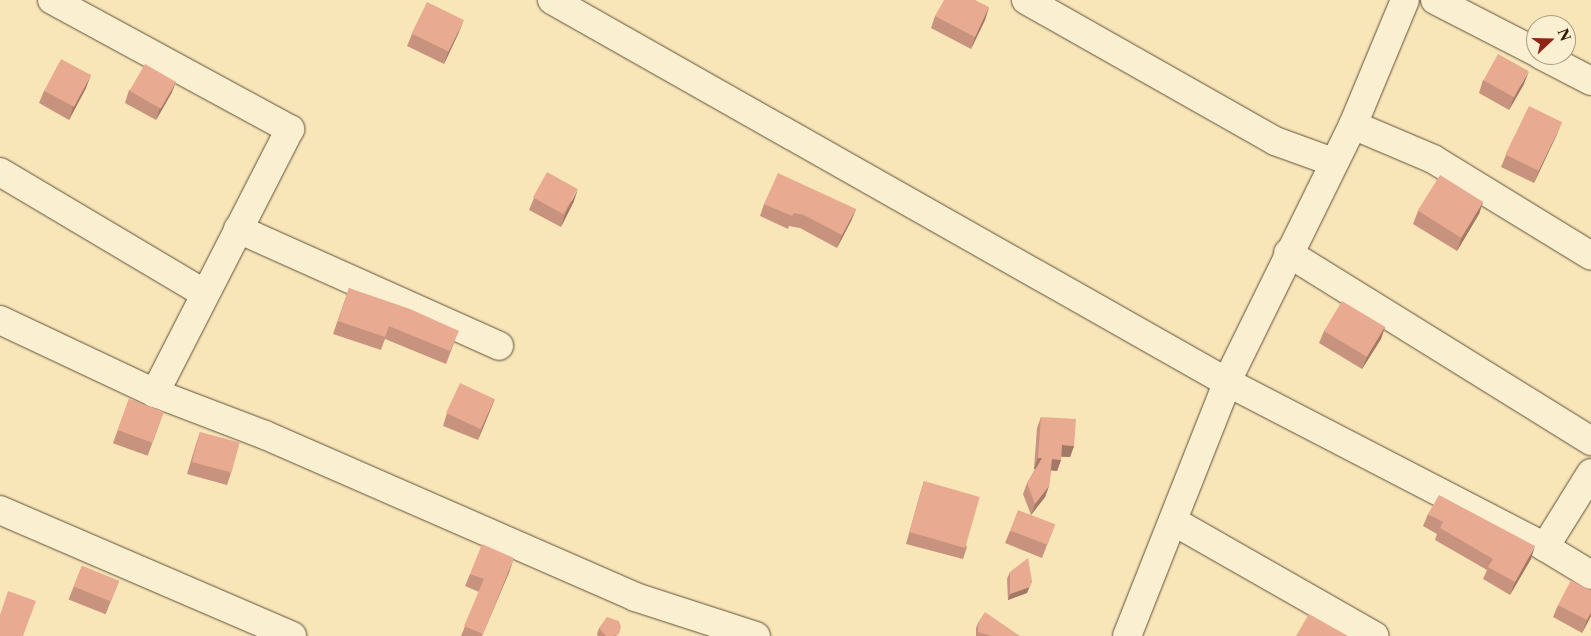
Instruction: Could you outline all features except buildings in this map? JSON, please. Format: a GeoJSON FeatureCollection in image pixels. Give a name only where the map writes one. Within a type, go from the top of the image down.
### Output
{"type":"FeatureCollection","features":[{"type":"Feature","properties":{"kind":"street"},"geometry":{"type":"LineString","coordinates":[[52,0],[290,129],[204,293],[155,393]]}},
{"type":"Feature","properties":{"kind":"street"},"geometry":{"type":"LineString","coordinates":[[552,0],[1227,382],[1545,547],[1591,575]]}},
{"type":"Feature","properties":{"kind":"street"},"geometry":{"type":"LineString","coordinates":[[1026,0],[1274,141],[1333,162]]}},
{"type":"Feature","properties":{"kind":"street"},"geometry":{"type":"LineString","coordinates":[[1127,636],[1227,382],[1288,253],[1353,124],[1405,0]]}},
{"type":"Feature","properties":{"kind":"street"},"geometry":{"type":"LineString","coordinates":[[1435,0],[1526,47]]}},
{"type":"Feature","properties":{"kind":"street"},"geometry":{"type":"LineString","coordinates":[[1562,65],[1591,80]]}},
{"type":"Feature","properties":{"kind":"street"},"geometry":{"type":"LineString","coordinates":[[1353,124],[1432,159],[1591,256]]}},
{"type":"Feature","properties":{"kind":"street"},"geometry":{"type":"LineString","coordinates":[[0,172],[204,293]]}},
{"type":"Feature","properties":{"kind":"street"},"geometry":{"type":"LineString","coordinates":[[238,229],[499,346]]}},
{"type":"Feature","properties":{"kind":"street"},"geometry":{"type":"LineString","coordinates":[[1288,253],[1591,441]]}},
{"type":"Feature","properties":{"kind":"street"},"geometry":{"type":"LineString","coordinates":[[0,320],[155,393],[265,435],[635,597],[756,636]]}},
{"type":"Feature","properties":{"kind":"street"},"geometry":{"type":"LineString","coordinates":[[1545,547],[1591,473]]}},
{"type":"Feature","properties":{"kind":"street"},"geometry":{"type":"LineString","coordinates":[[0,510],[292,636]]}},
{"type":"Feature","properties":{"kind":"street"},"geometry":{"type":"LineString","coordinates":[[1173,520],[1376,636]]}}]}
